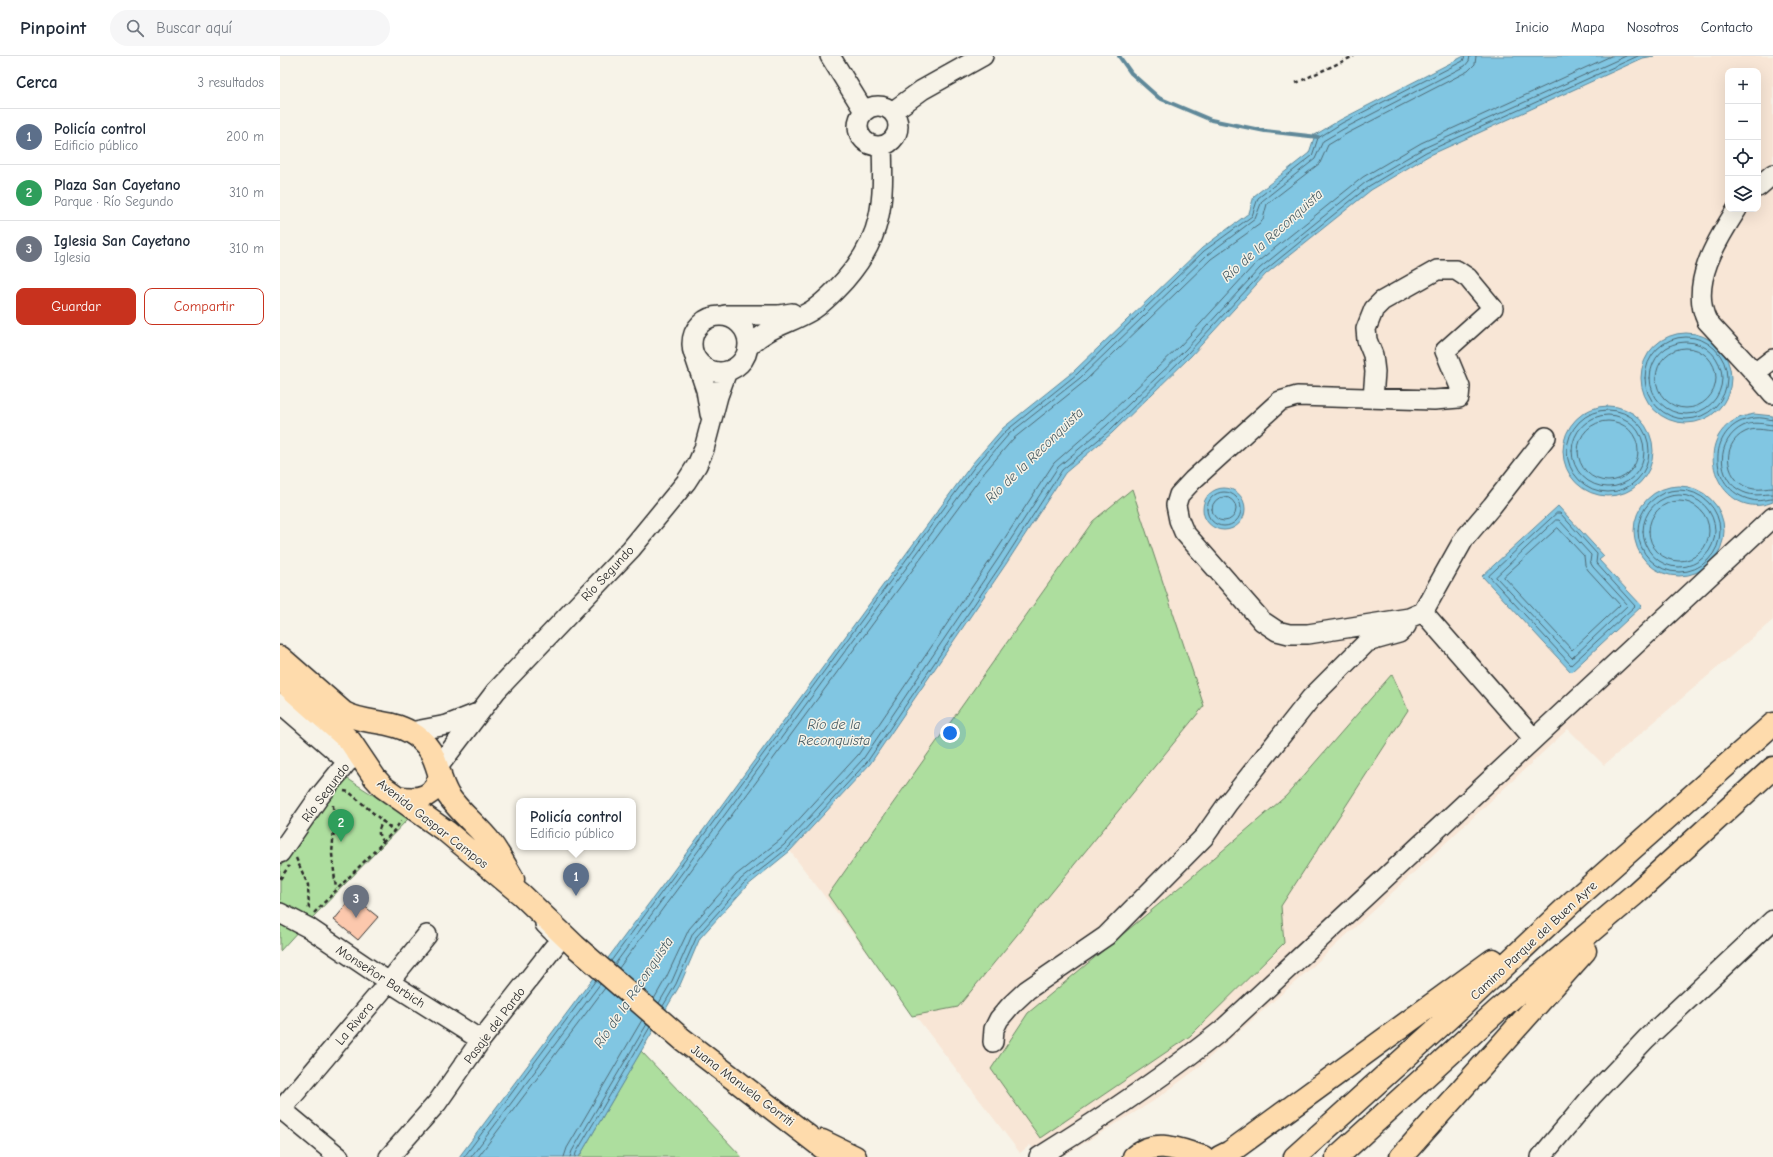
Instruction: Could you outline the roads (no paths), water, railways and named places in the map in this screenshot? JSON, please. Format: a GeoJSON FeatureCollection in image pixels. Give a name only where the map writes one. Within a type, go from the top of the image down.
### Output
{"type":"FeatureCollection","features":[{"type":"Feature","properties":{"kind":"main road","name":"Avenida Gaspar Campos"},"geometry":{"type":"LineString","coordinates":[[280,657],[344,713],[353,718],[370,720],[410,732],[431,751],[448,795],[491,843],[522,894]]}},
{"type":"Feature","properties":{"kind":"main road","name":"Avenida Gaspar Campos"},"geometry":{"type":"LineString","coordinates":[[280,679],[341,732],[352,756],[384,787],[448,832],[522,894],[575,946]]}},
{"type":"Feature","properties":{"kind":"main road"},"geometry":{"type":"LineString","coordinates":[[352,756],[361,728],[370,720]]}},
{"type":"Feature","properties":{"kind":"main road","name":"Camino Parque del Buen Ayre"},"geometry":{"type":"LineString","coordinates":[[1295,1157],[1460,1007],[1570,904],[1773,724]]}},
{"type":"Feature","properties":{"kind":"main road","name":"Camino Parque del Buen Ayre"},"geometry":{"type":"LineString","coordinates":[[1337,1157],[1497,1011],[1635,894],[1773,768]]}},
{"type":"Feature","properties":{"kind":"main road"},"geometry":{"type":"LineString","coordinates":[[404,802],[428,795],[438,784],[439,770]]}},
{"type":"Feature","properties":{"kind":"main road"},"geometry":{"type":"LineString","coordinates":[[1400,1157],[1635,894]]}},
{"type":"Feature","properties":{"kind":"main road"},"geometry":{"type":"LineString","coordinates":[[1220,1157],[1230,1152],[1570,904]]}},
{"type":"Feature","properties":{"kind":"main road","name":"Juana Manuela Gorriti"},"geometry":{"type":"LineString","coordinates":[[575,946],[682,1039],[835,1157]]}},
{"type":"Feature","properties":{"kind":"main road","name":"Juana Manuela Gorriti"},"geometry":{"type":"LineString","coordinates":[[803,1132],[855,1157]]}},
{"type":"Feature","properties":{"kind":"main road"},"geometry":{"type":"LineString","coordinates":[[1134,1157],[1141,1151],[1154,1146],[1174,1148],[1203,1157]]}},
{"type":"Feature","properties":{"kind":"street"},"geometry":{"type":"LineString","coordinates":[[830,56],[864,111]]}},
{"type":"Feature","properties":{"kind":"street"},"geometry":{"type":"LineString","coordinates":[[892,112],[922,90],[983,56]]}},
{"type":"Feature","properties":{"kind":"street"},"geometry":{"type":"LineString","coordinates":[[879,106],[892,112],[896,117],[898,129],[893,140],[882,146],[868,145],[862,140],[859,134],[858,121],[864,111],[872,107],[879,106]]}},
{"type":"Feature","properties":{"kind":"street"},"geometry":{"type":"LineString","coordinates":[[748,347],[767,331],[778,325],[795,320],[813,309],[840,285],[856,267],[870,246],[881,212],[883,184],[882,146]]}},
{"type":"Feature","properties":{"kind":"street"},"geometry":{"type":"LineString","coordinates":[[1761,184],[1773,174]]}},
{"type":"Feature","properties":{"kind":"street"},"geometry":{"type":"LineString","coordinates":[[1735,212],[1723,230],[1710,260],[1702,285],[1700,300],[1708,321],[1773,394]]}},
{"type":"Feature","properties":{"kind":"street"},"geometry":{"type":"LineString","coordinates":[[1373,398],[1375,372],[1373,355],[1367,340],[1366,329],[1374,309],[1382,301],[1437,270],[1456,270],[1468,278],[1493,308],[1445,351],[1460,387],[1458,398],[1434,400],[1297,396],[1280,401],[1193,480],[1179,495],[1176,505],[1179,520],[1184,532],[1262,621],[1277,631],[1289,634],[1308,634],[1416,615]]}},
{"type":"Feature","properties":{"kind":"street"},"geometry":{"type":"LineString","coordinates":[[720,315],[730,317],[738,322],[744,329],[748,338],[748,347],[746,356],[740,364],[727,371],[717,372],[700,364],[695,356],[692,342],[696,329],[702,321],[720,315],[779,315],[813,309]]}},
{"type":"Feature","properties":{"kind":"street","name":"Río Segundo"},"geometry":{"type":"LineString","coordinates":[[695,356],[706,390],[712,420]]}},
{"type":"Feature","properties":{"kind":"street"},"geometry":{"type":"LineString","coordinates":[[1755,373],[1773,359]]}},
{"type":"Feature","properties":{"kind":"street","name":"Río Segundo"},"geometry":{"type":"LineString","coordinates":[[439,770],[496,691],[631,549],[686,482],[697,465],[704,449],[727,371]]}},
{"type":"Feature","properties":{"kind":"street"},"geometry":{"type":"LineString","coordinates":[[993,1042],[994,1029],[998,1019],[1011,1005],[1027,990],[1106,936],[1204,837],[1228,803],[1312,698],[1367,642],[1399,633],[1406,626],[1416,615],[1464,539],[1546,437]]}},
{"type":"Feature","properties":{"kind":"street"},"geometry":{"type":"LineString","coordinates":[[1039,1157],[1135,1096],[1180,1064],[1222,1030],[1773,517]]}},
{"type":"Feature","properties":{"kind":"street"},"geometry":{"type":"LineString","coordinates":[[1416,615],[1534,739]]}},
{"type":"Feature","properties":{"kind":"street"},"geometry":{"type":"LineString","coordinates":[[280,703],[352,756]]}},
{"type":"Feature","properties":{"kind":"street"},"geometry":{"type":"LineString","coordinates":[[410,732],[446,724],[480,712]]}},
{"type":"Feature","properties":{"kind":"street","name":"Río Segundo"},"geometry":{"type":"LineString","coordinates":[[288,856],[319,797],[352,756]]}},
{"type":"Feature","properties":{"kind":"street","name":"Pasaje del Pardo"},"geometry":{"type":"LineString","coordinates":[[389,1157],[437,1103],[481,1040],[558,942],[558,936],[522,903],[520,899],[522,894]]}},
{"type":"Feature","properties":{"kind":"street","name":"Monseñor Barbich"},"geometry":{"type":"LineString","coordinates":[[280,912],[309,928],[389,982],[481,1040]]}},
{"type":"Feature","properties":{"kind":"street"},"geometry":{"type":"LineString","coordinates":[[1541,1157],[1592,1096],[1646,1039],[1773,920]]}},
{"type":"Feature","properties":{"kind":"street","name":"La Rivera"},"geometry":{"type":"LineString","coordinates":[[280,1109],[389,982],[427,935]]}},
{"type":"Feature","properties":{"kind":"street"},"geometry":{"type":"LineString","coordinates":[[280,1109],[339,1157]]}},
{"type":"Feature","properties":{"kind":"water","name":"Río de la Reconquista"},"geometry":{"type":"Polygon","coordinates":[[[1464,56],[1654,56],[1643,58],[1428,156],[1371,190],[1266,274],[1191,356],[1112,433],[1065,473],[1006,564],[870,764],[790,851],[747,886],[700,938],[680,985],[579,1157],[459,1157],[671,874],[972,464],[1003,428],[1074,371],[1202,248],[1249,213],[1254,196],[1309,153],[1315,135],[1340,120],[1464,56]]]}},
{"type":"Feature","properties":{"kind":"water"},"geometry":{"type":"Polygon","coordinates":[[[1677,333],[1695,333],[1711,340],[1724,353],[1731,369],[1731,387],[1724,403],[1711,416],[1695,423],[1677,423],[1661,416],[1648,403],[1641,387],[1641,369],[1648,353],[1661,340],[1677,333]]]}},
{"type":"Feature","properties":{"kind":"water"},"geometry":{"type":"Polygon","coordinates":[[[1599,406],[1617,406],[1633,413],[1646,426],[1653,442],[1653,460],[1646,476],[1633,489],[1617,496],[1599,496],[1583,489],[1570,476],[1563,460],[1563,442],[1570,426],[1583,413],[1599,406]]]}},
{"type":"Feature","properties":{"kind":"water"},"geometry":{"type":"Polygon","coordinates":[[[1754,414],[1773,416],[1773,502],[1754,505],[1738,501],[1726,491],[1717,476],[1713,460],[1715,444],[1723,429],[1739,418],[1754,414]]]}},
{"type":"Feature","properties":{"kind":"water"},"geometry":{"type":"Polygon","coordinates":[[[1670,486],[1688,486],[1704,493],[1717,506],[1724,522],[1724,540],[1717,556],[1704,569],[1688,576],[1670,576],[1654,569],[1641,556],[1634,540],[1634,522],[1641,506],[1654,493],[1670,486]]]}},
{"type":"Feature","properties":{"kind":"water"},"geometry":{"type":"Polygon","coordinates":[[[1220,488],[1228,488],[1239,494],[1245,505],[1245,513],[1239,524],[1228,530],[1220,530],[1209,524],[1203,513],[1203,505],[1209,494],[1220,488]]]}},
{"type":"Feature","properties":{"kind":"water"},"geometry":{"type":"Polygon","coordinates":[[[1558,506],[1604,556],[1599,560],[1642,606],[1571,672],[1482,576],[1558,506]]]}},
{"type":"Feature","properties":{"kind":"waterway"},"geometry":{"type":"LineString","coordinates":[[1119,56],[1131,73],[1159,98],[1211,120],[1265,131],[1318,137]]}},
{"type":"Feature","properties":{"kind":"place","name":"Plaza San Cayetano"},"geometry":{"type":"Point","coordinates":[341,842]}},
{"type":"Feature","properties":{"kind":"place","name":"Policía control"},"geometry":{"type":"Point","coordinates":[576,896]}},
{"type":"Feature","properties":{"kind":"place","name":"Iglesia San Cayetano"},"geometry":{"type":"Point","coordinates":[356,918]}}]}
